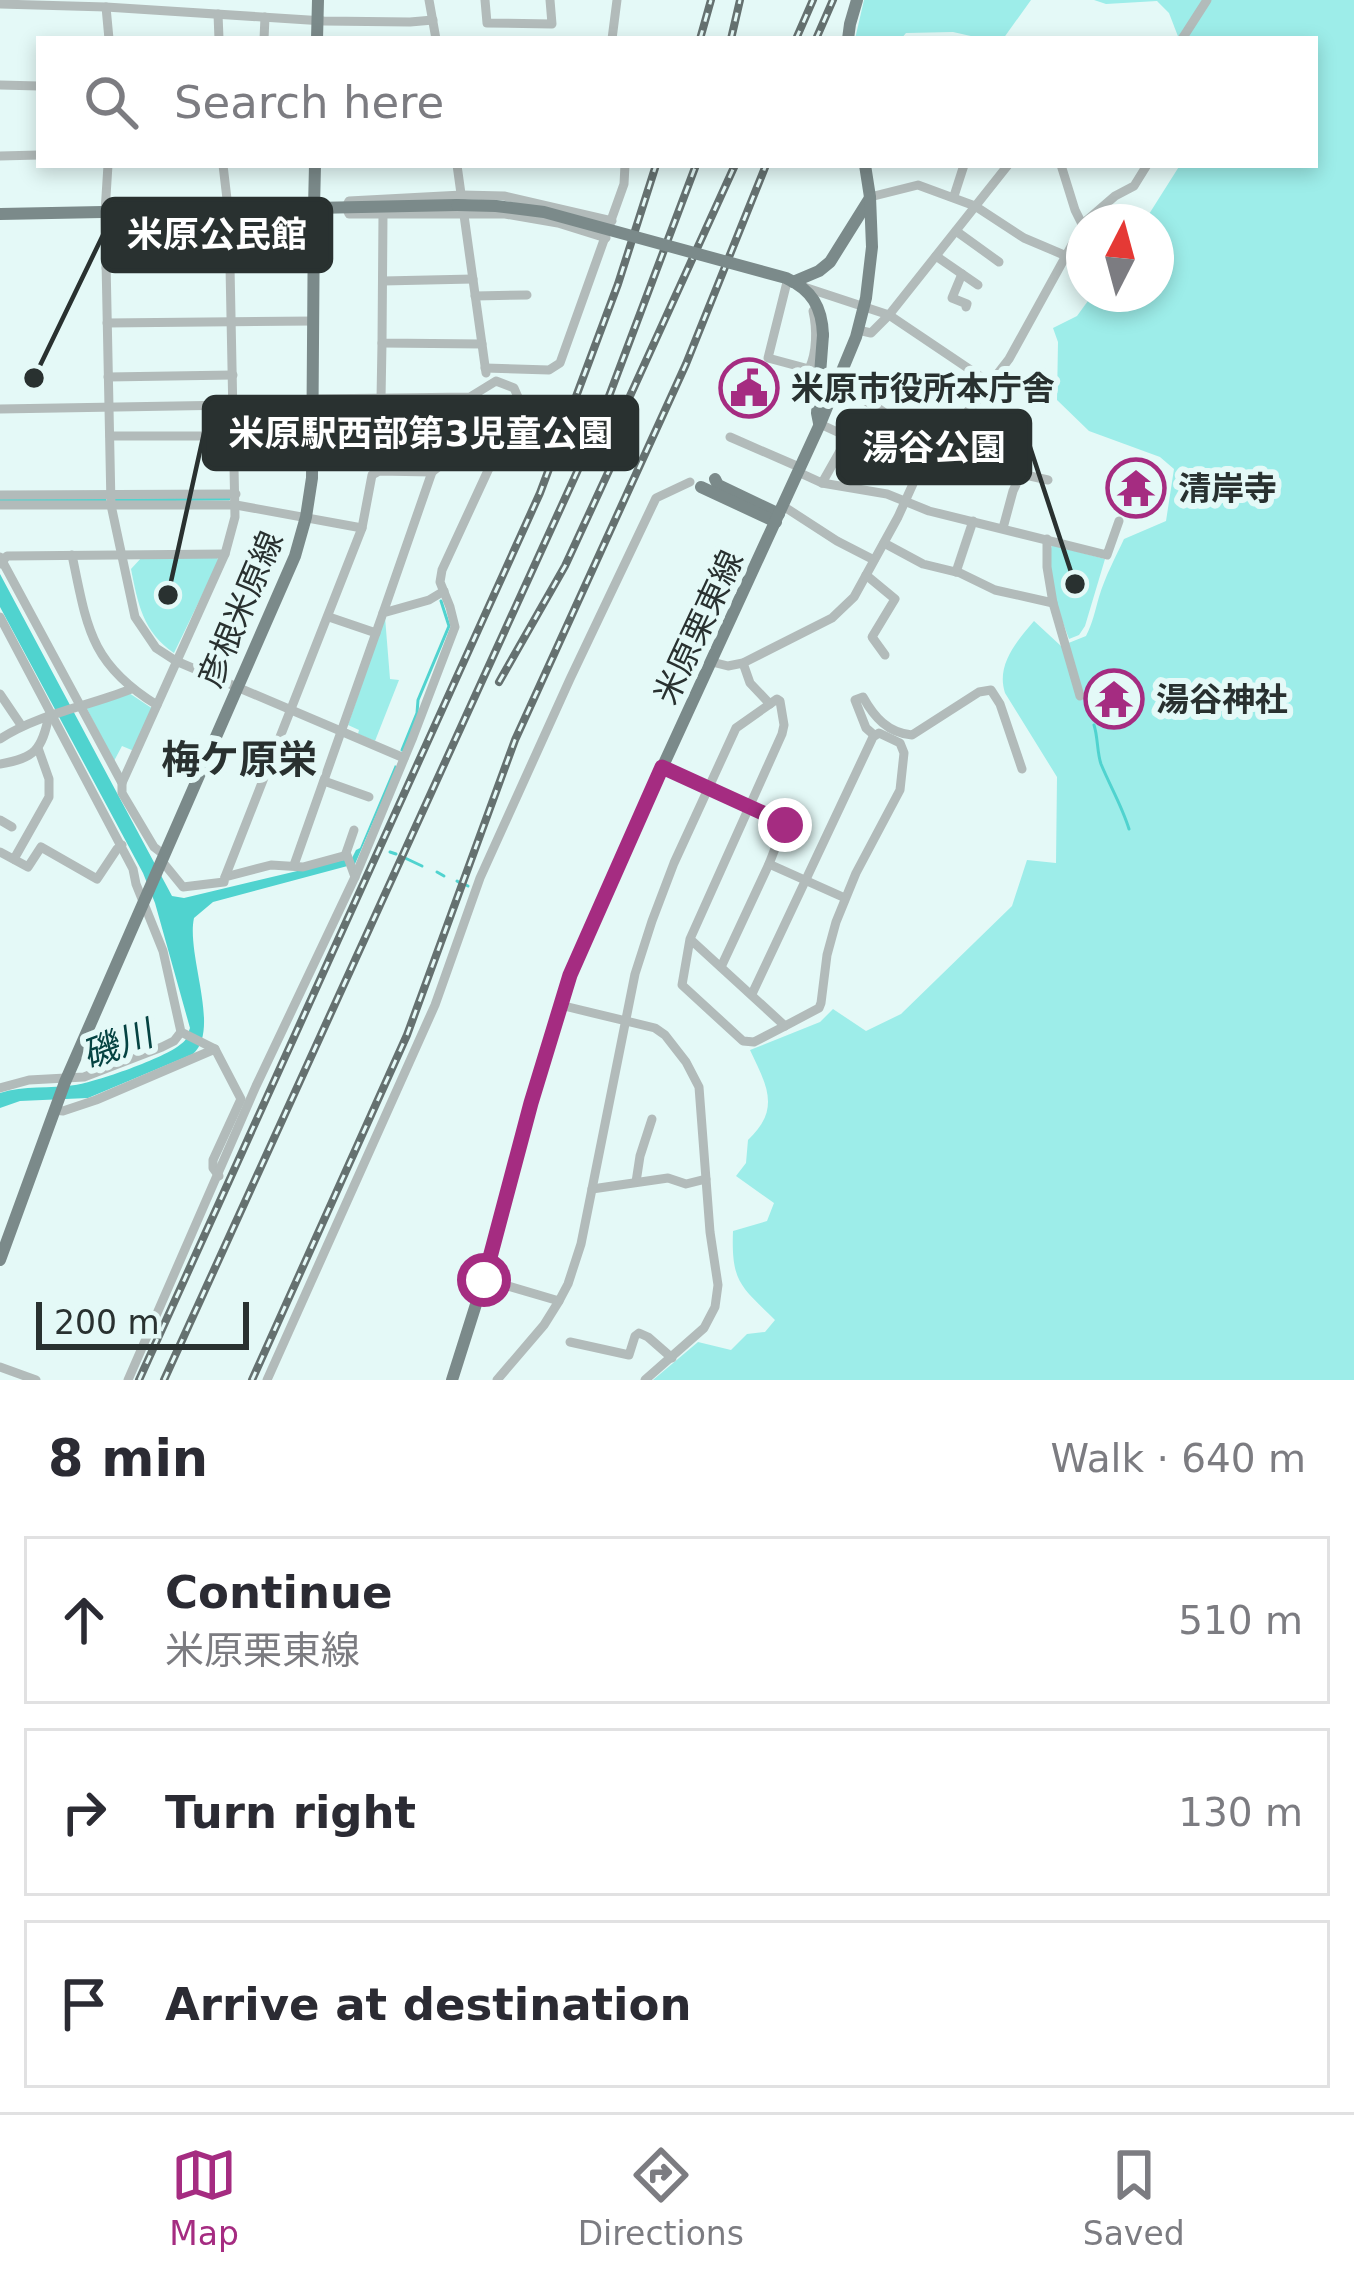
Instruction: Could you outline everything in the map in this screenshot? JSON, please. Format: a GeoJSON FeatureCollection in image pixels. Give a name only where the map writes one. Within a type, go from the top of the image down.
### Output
{"type":"FeatureCollection","features":[{"type":"Feature","properties":{"kind":"main road"},"geometry":{"type":"LineString","coordinates":[[317,36],[318,0]]}},
{"type":"Feature","properties":{"kind":"main road"},"geometry":{"type":"LineString","coordinates":[[848,36],[857,0]]}},
{"type":"Feature","properties":{"kind":"main road","name":"彦根米原線"},"geometry":{"type":"LineString","coordinates":[[0,1259],[65,1080],[295,556],[312,478],[315,168]]}},
{"type":"Feature","properties":{"kind":"main road","name":"米原栗東線"},"geometry":{"type":"LineString","coordinates":[[452,1380],[570,975],[820,424],[858,330],[872,247],[865,168]]}},
{"type":"Feature","properties":{"kind":"main road"},"geometry":{"type":"LineString","coordinates":[[794,283],[824,267],[870,197]]}},
{"type":"Feature","properties":{"kind":"main road"},"geometry":{"type":"LineString","coordinates":[[0,214],[461,204],[544,212],[794,283],[807,291],[822,318],[820,424]]}},
{"type":"Feature","properties":{"kind":"main road"},"geometry":{"type":"LineString","coordinates":[[715,478],[718,485],[779,514]]}},
{"type":"Feature","properties":{"kind":"main road"},"geometry":{"type":"LineString","coordinates":[[696,485],[779,514]]}},
{"type":"Feature","properties":{"kind":"street"},"geometry":{"type":"LineString","coordinates":[[429,0],[436,36]]}},
{"type":"Feature","properties":{"kind":"street"},"geometry":{"type":"LineString","coordinates":[[484,0],[487,23],[552,24],[550,0]]}},
{"type":"Feature","properties":{"kind":"street"},"geometry":{"type":"LineString","coordinates":[[612,36],[617,0]]}},
{"type":"Feature","properties":{"kind":"street"},"geometry":{"type":"LineString","coordinates":[[1184,36],[1207,0]]}},
{"type":"Feature","properties":{"kind":"street"},"geometry":{"type":"LineString","coordinates":[[0,4],[317,20],[433,20]]}},
{"type":"Feature","properties":{"kind":"street"},"geometry":{"type":"LineString","coordinates":[[106,7],[109,36]]}},
{"type":"Feature","properties":{"kind":"street"},"geometry":{"type":"LineString","coordinates":[[218,14],[219,36]]}},
{"type":"Feature","properties":{"kind":"street"},"geometry":{"type":"LineString","coordinates":[[264,36],[265,17]]}},
{"type":"Feature","properties":{"kind":"street"},"geometry":{"type":"LineString","coordinates":[[0,85],[36,86]]}},
{"type":"Feature","properties":{"kind":"street"},"geometry":{"type":"LineString","coordinates":[[0,156],[36,155]]}},
{"type":"Feature","properties":{"kind":"street"},"geometry":{"type":"LineString","coordinates":[[108,168],[111,500],[135,617],[156,648],[176,661],[404,758]]}},
{"type":"Feature","properties":{"kind":"street"},"geometry":{"type":"LineString","coordinates":[[223,168],[229,210],[233,498],[225,554],[122,783],[122,793],[161,859],[183,886],[224,882],[362,529],[372,475],[432,472]]}},
{"type":"Feature","properties":{"kind":"street"},"geometry":{"type":"LineString","coordinates":[[457,168],[484,368],[492,383]]}},
{"type":"Feature","properties":{"kind":"street"},"geometry":{"type":"LineString","coordinates":[[484,368],[549,370],[560,363],[612,221],[625,168]]}},
{"type":"Feature","properties":{"kind":"street"},"geometry":{"type":"LineString","coordinates":[[953,196],[963,168]]}},
{"type":"Feature","properties":{"kind":"street"},"geometry":{"type":"LineString","coordinates":[[858,330],[871,333],[889,315],[1006,168]]}},
{"type":"Feature","properties":{"kind":"street"},"geometry":{"type":"LineString","coordinates":[[1062,168],[1073,204]]}},
{"type":"Feature","properties":{"kind":"street"},"geometry":{"type":"LineString","coordinates":[[1106,204],[1134,186],[1145,168]]}},
{"type":"Feature","properties":{"kind":"street"},"geometry":{"type":"LineString","coordinates":[[870,197],[918,185],[976,206],[1024,238],[1064,255]]}},
{"type":"Feature","properties":{"kind":"street"},"geometry":{"type":"LineString","coordinates":[[346,206],[350,214],[383,214],[504,196],[612,221]]}},
{"type":"Feature","properties":{"kind":"street"},"geometry":{"type":"LineString","coordinates":[[461,204],[606,238]]}},
{"type":"Feature","properties":{"kind":"street"},"geometry":{"type":"LineString","coordinates":[[381,399],[383,214]]}},
{"type":"Feature","properties":{"kind":"street"},"geometry":{"type":"LineString","coordinates":[[956,231],[1000,262]]}},
{"type":"Feature","properties":{"kind":"street"},"geometry":{"type":"LineString","coordinates":[[712,662],[743,663],[832,618],[854,598],[922,464],[1009,359],[1066,252]]}},
{"type":"Feature","properties":{"kind":"street"},"geometry":{"type":"LineString","coordinates":[[936,256],[978,285]]}},
{"type":"Feature","properties":{"kind":"street"},"geometry":{"type":"LineString","coordinates":[[106,268],[227,267]]}},
{"type":"Feature","properties":{"kind":"street"},"geometry":{"type":"LineString","coordinates":[[748,270],[889,315],[990,382]]}},
{"type":"Feature","properties":{"kind":"street"},"geometry":{"type":"LineString","coordinates":[[962,274],[952,298],[968,304],[966,307]]}},
{"type":"Feature","properties":{"kind":"street"},"geometry":{"type":"LineString","coordinates":[[383,281],[473,279]]}},
{"type":"Feature","properties":{"kind":"street"},"geometry":{"type":"LineString","coordinates":[[794,283],[814,313],[813,363],[806,370],[769,358],[794,283]]}},
{"type":"Feature","properties":{"kind":"street"},"geometry":{"type":"LineString","coordinates":[[476,296],[527,295]]}},
{"type":"Feature","properties":{"kind":"street"},"geometry":{"type":"LineString","coordinates":[[107,322],[314,321]]}},
{"type":"Feature","properties":{"kind":"street"},"geometry":{"type":"LineString","coordinates":[[382,343],[482,344]]}},
{"type":"Feature","properties":{"kind":"street"},"geometry":{"type":"LineString","coordinates":[[108,377],[230,376]]}},
{"type":"Feature","properties":{"kind":"street"},"geometry":{"type":"LineString","coordinates":[[492,383],[510,385],[521,398],[519,417],[498,430],[466,410],[314,405],[470,397],[492,383]]}},
{"type":"Feature","properties":{"kind":"street"},"geometry":{"type":"LineString","coordinates":[[836,385],[875,406],[934,449]]}},
{"type":"Feature","properties":{"kind":"street"},"geometry":{"type":"LineString","coordinates":[[294,865],[432,472],[466,445],[480,421],[477,393]]}},
{"type":"Feature","properties":{"kind":"street"},"geometry":{"type":"LineString","coordinates":[[0,409],[230,405]]}},
{"type":"Feature","properties":{"kind":"street"},"geometry":{"type":"LineString","coordinates":[[968,412],[1003,434]]}},
{"type":"Feature","properties":{"kind":"street"},"geometry":{"type":"LineString","coordinates":[[820,424],[883,453],[907,455],[922,464]]}},
{"type":"Feature","properties":{"kind":"street"},"geometry":{"type":"LineString","coordinates":[[128,1380],[350,864],[404,758],[454,627],[440,582],[442,570],[497,451],[498,430]]}},
{"type":"Feature","properties":{"kind":"street"},"geometry":{"type":"LineString","coordinates":[[110,436],[231,436]]}},
{"type":"Feature","properties":{"kind":"street"},"geometry":{"type":"LineString","coordinates":[[823,484],[848,436]]}},
{"type":"Feature","properties":{"kind":"street"},"geometry":{"type":"LineString","coordinates":[[730,437],[823,484],[887,494],[1107,555],[1119,521]]}},
{"type":"Feature","properties":{"kind":"street"},"geometry":{"type":"LineString","coordinates":[[1003,528],[1021,474],[1048,480]]}},
{"type":"Feature","properties":{"kind":"street"},"geometry":{"type":"LineString","coordinates":[[267,1380],[435,1005],[480,878],[588,640],[656,499],[696,485]]}},
{"type":"Feature","properties":{"kind":"street"},"geometry":{"type":"LineString","coordinates":[[0,495],[111,500]]}},
{"type":"Feature","properties":{"kind":"street"},"geometry":{"type":"LineString","coordinates":[[0,505],[233,498],[362,529]]}},
{"type":"Feature","properties":{"kind":"street"},"geometry":{"type":"LineString","coordinates":[[779,514],[874,560]]}},
{"type":"Feature","properties":{"kind":"street"},"geometry":{"type":"LineString","coordinates":[[956,572],[973,521]]}},
{"type":"Feature","properties":{"kind":"street"},"geometry":{"type":"LineString","coordinates":[[1047,539],[1053,603],[1080,696]]}},
{"type":"Feature","properties":{"kind":"street"},"geometry":{"type":"LineString","coordinates":[[884,543],[923,564],[956,572],[995,590],[1053,603]]}},
{"type":"Feature","properties":{"kind":"street"},"geometry":{"type":"LineString","coordinates":[[122,783],[1,561],[7,556],[225,554]]}},
{"type":"Feature","properties":{"kind":"street"},"geometry":{"type":"LineString","coordinates":[[72,555],[92,638],[109,667],[130,689],[157,705]]}},
{"type":"Feature","properties":{"kind":"street"},"geometry":{"type":"LineString","coordinates":[[866,575],[895,599],[872,637],[885,655]]}},
{"type":"Feature","properties":{"kind":"street"},"geometry":{"type":"LineString","coordinates":[[383,614],[444,591]]}},
{"type":"Feature","properties":{"kind":"street"},"geometry":{"type":"LineString","coordinates":[[329,616],[376,633]]}},
{"type":"Feature","properties":{"kind":"street"},"geometry":{"type":"LineString","coordinates":[[0,617],[122,845],[168,968],[183,1033]]}},
{"type":"Feature","properties":{"kind":"street"},"geometry":{"type":"LineString","coordinates":[[743,663],[750,682],[770,704]]}},
{"type":"Feature","properties":{"kind":"street"},"geometry":{"type":"LineString","coordinates":[[0,739],[20,725],[130,689]]}},
{"type":"Feature","properties":{"kind":"street"},"geometry":{"type":"LineString","coordinates":[[497,1380],[544,1325],[576,1261],[635,974],[656,909],[736,728],[780,701],[784,728],[690,939],[682,985],[743,1041],[754,1042],[819,1008],[827,955],[845,898],[901,784],[902,746],[866,728],[855,700],[863,697],[887,727],[912,735],[980,692],[991,690],[1022,769]]}},
{"type":"Feature","properties":{"kind":"street"},"geometry":{"type":"LineString","coordinates":[[0,694],[20,725]]}},
{"type":"Feature","properties":{"kind":"street"},"geometry":{"type":"LineString","coordinates":[[0,764],[30,756],[52,714]]}},
{"type":"Feature","properties":{"kind":"street"},"geometry":{"type":"LineString","coordinates":[[752,994],[874,735]]}},
{"type":"Feature","properties":{"kind":"street"},"geometry":{"type":"LineString","coordinates":[[14,859],[50,797],[38,748]]}},
{"type":"Feature","properties":{"kind":"street"},"geometry":{"type":"LineString","coordinates":[[662,767],[785,823],[721,967]]}},
{"type":"Feature","properties":{"kind":"street"},"geometry":{"type":"LineString","coordinates":[[323,781],[369,797]]}},
{"type":"Feature","properties":{"kind":"street"},"geometry":{"type":"LineString","coordinates":[[0,820],[12,827]]}},
{"type":"Feature","properties":{"kind":"street"},"geometry":{"type":"LineString","coordinates":[[350,864],[354,830]]}},
{"type":"Feature","properties":{"kind":"street"},"geometry":{"type":"LineString","coordinates":[[0,852],[28,867],[41,847],[98,879],[122,845]]}},
{"type":"Feature","properties":{"kind":"street"},"geometry":{"type":"LineString","coordinates":[[225,877],[271,865],[350,864]]}},
{"type":"Feature","properties":{"kind":"street"},"geometry":{"type":"LineString","coordinates":[[769,864],[845,898]]}},
{"type":"Feature","properties":{"kind":"street"},"geometry":{"type":"LineString","coordinates":[[690,939],[785,1026]]}},
{"type":"Feature","properties":{"kind":"street"},"geometry":{"type":"LineString","coordinates":[[560,1005],[655,1028],[694,1075],[702,1102],[718,1285],[715,1307],[704,1328],[645,1380]]}},
{"type":"Feature","properties":{"kind":"street"},"geometry":{"type":"LineString","coordinates":[[183,1033],[213,1048],[241,1099],[213,1160],[219,1176]]}},
{"type":"Feature","properties":{"kind":"street"},"geometry":{"type":"LineString","coordinates":[[0,1088],[29,1080],[84,1077],[162,1047],[183,1033]]}},
{"type":"Feature","properties":{"kind":"street"},"geometry":{"type":"LineString","coordinates":[[54,1108],[62,1111],[96,1100],[213,1048]]}},
{"type":"Feature","properties":{"kind":"street"},"geometry":{"type":"LineString","coordinates":[[636,1182],[652,1119]]}},
{"type":"Feature","properties":{"kind":"street"},"geometry":{"type":"LineString","coordinates":[[592,1190],[668,1178],[686,1184],[706,1179]]}},
{"type":"Feature","properties":{"kind":"street"},"geometry":{"type":"LineString","coordinates":[[484,1280],[559,1301]]}},
{"type":"Feature","properties":{"kind":"street"},"geometry":{"type":"LineString","coordinates":[[570,1342],[629,1355],[639,1333],[672,1358]]}},
{"type":"Feature","properties":{"kind":"street"},"geometry":{"type":"LineString","coordinates":[[0,1367],[36,1380]]}},
{"type":"Feature","properties":{"kind":"shaded area"},"geometry":{"type":"Polygon","coordinates":[[[864,0],[1031,0],[1005,36],[953,32],[856,36],[864,0]]]}},
{"type":"Feature","properties":{"kind":"shaded area"},"geometry":{"type":"Polygon","coordinates":[[[1094,0],[1354,0],[1354,1380],[653,1380],[698,1342],[731,1350],[747,1334],[765,1332],[775,1320],[746,1291],[734,1262],[733,1231],[767,1221],[774,1203],[736,1176],[746,1163],[748,1140],[768,1107],[766,1086],[750,1050],[820,1022],[833,1009],[866,1031],[901,1014],[1012,906],[1027,860],[1056,863],[1057,777],[1005,693],[1005,663],[1034,621],[1061,646],[1086,636],[1124,539],[1166,521],[1174,469],[1160,457],[1089,431],[1057,400],[1058,342],[1053,328],[1080,312],[1174,312],[1174,204],[1155,204],[1178,168],[1318,168],[1318,36],[1178,36],[1169,13],[1157,1],[1106,4],[1094,0]]]}},
{"type":"Feature","properties":{"kind":"shaded area"},"geometry":{"type":"Polygon","coordinates":[[[1052,545],[1105,559],[1085,626],[1069,639],[1051,580],[1052,545]]]}},
{"type":"Feature","properties":{"kind":"shaded area"},"geometry":{"type":"Polygon","coordinates":[[[143,556],[219,560],[174,653],[155,636],[140,605],[131,569],[143,556]]]}},
{"type":"Feature","properties":{"kind":"shaded area"},"geometry":{"type":"Polygon","coordinates":[[[0,574],[172,896],[184,898],[352,858],[397,767],[355,864],[213,902],[194,918],[204,1028],[193,1054],[88,1098],[20,1101],[0,1108],[0,1093],[85,1083],[146,1062],[181,1044],[190,1028],[143,873],[0,607],[0,574]]]}},
{"type":"Feature","properties":{"kind":"shaded area"},"geometry":{"type":"Polygon","coordinates":[[[385,617],[390,679],[399,680],[375,741],[348,725],[385,617]]]}},
{"type":"Feature","properties":{"kind":"shaded area"},"geometry":{"type":"Polygon","coordinates":[[[129,693],[153,709],[134,751],[122,746],[114,761],[86,707],[129,693]]]}},
{"type":"Feature","properties":{"kind":"waterway"},"geometry":{"type":"LineString","coordinates":[[224,219],[225,266]]}},
{"type":"Feature","properties":{"kind":"waterway"},"geometry":{"type":"LineString","coordinates":[[115,500],[229,497]]}},
{"type":"Feature","properties":{"kind":"waterway"},"geometry":{"type":"LineString","coordinates":[[0,500],[105,500]]}},
{"type":"Feature","properties":{"kind":"waterway"},"geometry":{"type":"LineString","coordinates":[[402,750],[449,626],[441,601]]}},
{"type":"Feature","properties":{"kind":"waterway"},"geometry":{"type":"LineString","coordinates":[[1094,725],[1101,764],[1129,829]]}},
{"type":"Feature","properties":{"kind":"waterway"},"geometry":{"type":"LineString","coordinates":[[390,852],[396,854]]}},
{"type":"Feature","properties":{"kind":"waterway"},"geometry":{"type":"LineString","coordinates":[[405,858],[422,866]]}},
{"type":"Feature","properties":{"kind":"waterway"},"geometry":{"type":"LineString","coordinates":[[437,872],[444,876]]}},
{"type":"Feature","properties":{"kind":"railway"},"geometry":{"type":"LineString","coordinates":[[701,36],[711,0]]}},
{"type":"Feature","properties":{"kind":"railway"},"geometry":{"type":"LineString","coordinates":[[732,36],[740,0]]}},
{"type":"Feature","properties":{"kind":"railway"},"geometry":{"type":"LineString","coordinates":[[797,36],[813,0]]}},
{"type":"Feature","properties":{"kind":"railway"},"geometry":{"type":"LineString","coordinates":[[817,36],[833,0]]}},
{"type":"Feature","properties":{"kind":"railway"},"geometry":{"type":"LineString","coordinates":[[139,1380],[540,493],[618,284],[655,168]]}},
{"type":"Feature","properties":{"kind":"railway"},"geometry":{"type":"LineString","coordinates":[[164,1380],[597,428],[695,168]]}},
{"type":"Feature","properties":{"kind":"railway"},"geometry":{"type":"LineString","coordinates":[[610,440],[734,168]]}},
{"type":"Feature","properties":{"kind":"railway"},"geometry":{"type":"LineString","coordinates":[[252,1380],[407,1035],[515,740],[686,364],[765,168]]}},
{"type":"Feature","properties":{"kind":"railway"},"geometry":{"type":"LineString","coordinates":[[499,682],[565,566],[630,425]]}},
{"type":"Feature","properties":{"kind":"place","name":"米原公民館"},"geometry":{"type":"Point","coordinates":[34,378]}},
{"type":"Feature","properties":{"kind":"place","name":"米原市役所本庁舎"},"geometry":{"type":"Point","coordinates":[749,388]}},
{"type":"Feature","properties":{"kind":"place","name":"清岸寺"},"geometry":{"type":"Point","coordinates":[1136,488]}},
{"type":"Feature","properties":{"kind":"place","name":"湯谷公園"},"geometry":{"type":"Point","coordinates":[1075,584]}},
{"type":"Feature","properties":{"kind":"place","name":"米原駅西部第3児童公園"},"geometry":{"type":"Point","coordinates":[168,595]}},
{"type":"Feature","properties":{"kind":"place","name":"湯谷神社"},"geometry":{"type":"Point","coordinates":[1114,699]}},
{"type":"Feature","properties":{"kind":"district","name":"梅ケ原栄"},"geometry":{"type":"Point","coordinates":[239,759]}},
{"type":"Feature","properties":{"kind":"route"},"geometry":{"type":"LineString","coordinates":[[484,1280],[570,975],[662,767],[785,825]]}},
{"type":"Feature","properties":{"kind":"water label","name":"磯川"},"geometry":{"type":"Point","coordinates":[117,1044]}}]}
